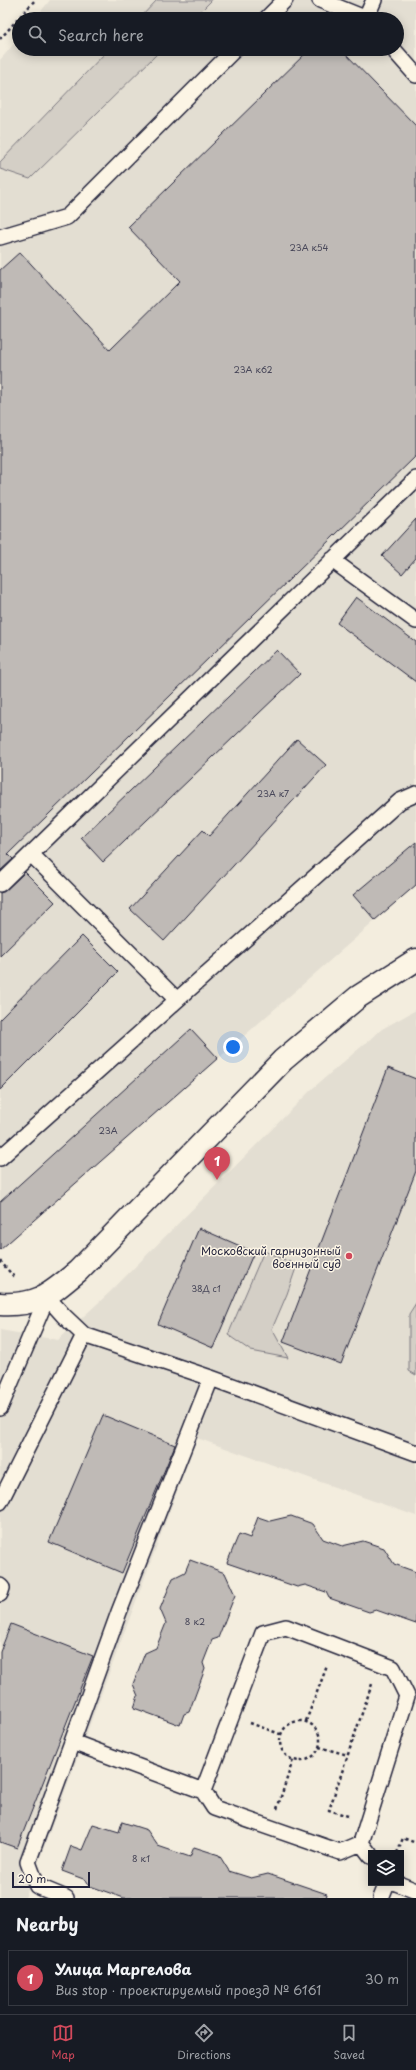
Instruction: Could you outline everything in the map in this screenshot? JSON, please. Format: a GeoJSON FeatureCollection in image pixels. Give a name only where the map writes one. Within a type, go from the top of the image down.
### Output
{"type":"FeatureCollection","features":[{"type":"Feature","properties":{"kind":"street"},"geometry":{"type":"LineString","coordinates":[[0,1304],[18,1305],[47,1296],[78,1271],[283,1060],[358,997],[416,960]]}},
{"type":"Feature","properties":{"kind":"lane"},"geometry":{"type":"LineString","coordinates":[[273,12],[285,0]]}},
{"type":"Feature","properties":{"kind":"lane"},"geometry":{"type":"LineString","coordinates":[[320,0],[351,12]]}},
{"type":"Feature","properties":{"kind":"lane"},"geometry":{"type":"LineString","coordinates":[[369,12],[374,0]]}},
{"type":"Feature","properties":{"kind":"lane"},"geometry":{"type":"LineString","coordinates":[[0,237],[67,217],[228,56]]}},
{"type":"Feature","properties":{"kind":"lane"},"geometry":{"type":"LineString","coordinates":[[400,56],[416,74]]}},
{"type":"Feature","properties":{"kind":"lane"},"geometry":{"type":"LineString","coordinates":[[0,884],[332,560],[415,483]]}},
{"type":"Feature","properties":{"kind":"lane"},"geometry":{"type":"LineString","coordinates":[[332,560],[416,621]]}},
{"type":"Feature","properties":{"kind":"lane"},"geometry":{"type":"LineString","coordinates":[[0,1158],[400,801],[416,794]]}},
{"type":"Feature","properties":{"kind":"lane"},"geometry":{"type":"LineString","coordinates":[[31,854],[177,1000]]}},
{"type":"Feature","properties":{"kind":"lane"},"geometry":{"type":"LineString","coordinates":[[0,1408],[47,1296],[64,1316],[84,1335],[211,1378],[416,1453]]}},
{"type":"Feature","properties":{"kind":"lane"},"geometry":{"type":"LineString","coordinates":[[0,1502],[84,1335]]}},
{"type":"Feature","properties":{"kind":"lane"},"geometry":{"type":"LineString","coordinates":[[66,1898],[34,1892],[28,1862],[119,1612],[211,1378]]}},
{"type":"Feature","properties":{"kind":"lane"},"geometry":{"type":"LineString","coordinates":[[0,1586],[2,1588],[0,1594]]}},
{"type":"Feature","properties":{"kind":"lane"},"geometry":{"type":"LineString","coordinates":[[203,1791],[263,1633],[286,1627],[393,1668],[407,1696],[362,1843]]}},
{"type":"Feature","properties":{"kind":"lane"},"geometry":{"type":"LineString","coordinates":[[72,1742],[203,1791],[214,1808],[270,1828],[340,1852],[362,1843]]}},
{"type":"Feature","properties":{"kind":"lane"},"geometry":{"type":"LineString","coordinates":[[362,1843],[368,1852]]}},
{"type":"Feature","properties":{"kind":"lane"},"geometry":{"type":"LineString","coordinates":[[381,1898],[386,1886]]}},
{"type":"Feature","properties":{"kind":"lane"},"geometry":{"type":"LineString","coordinates":[[404,1886],[416,1891]]}},
{"type":"Feature","properties":{"kind":"path"},"geometry":{"type":"LineString","coordinates":[[24,12],[35,0]]}},
{"type":"Feature","properties":{"kind":"path"},"geometry":{"type":"LineString","coordinates":[[0,39],[12,26]]}},
{"type":"Feature","properties":{"kind":"path"},"geometry":{"type":"LineString","coordinates":[[0,1261],[15,1278]]}},
{"type":"Feature","properties":{"kind":"path"},"geometry":{"type":"LineString","coordinates":[[306,1721],[334,1646]]}},
{"type":"Feature","properties":{"kind":"path"},"geometry":{"type":"LineString","coordinates":[[368,1822],[329,1810],[372,1684],[407,1696]]}},
{"type":"Feature","properties":{"kind":"path"},"geometry":{"type":"LineString","coordinates":[[232,1715],[280,1734]]}},
{"type":"Feature","properties":{"kind":"path"},"geometry":{"type":"LineString","coordinates":[[293,1721],[306,1721],[317,1729],[320,1738],[319,1747],[314,1755],[307,1760],[293,1760],[282,1752],[279,1743],[280,1734],[285,1726],[293,1721]]}},
{"type":"Feature","properties":{"kind":"path"},"geometry":{"type":"LineString","coordinates":[[319,1747],[348,1755]]}},
{"type":"Feature","properties":{"kind":"path"},"geometry":{"type":"LineString","coordinates":[[270,1828],[293,1760]]}},
{"type":"Feature","properties":{"kind":"path"},"geometry":{"type":"LineString","coordinates":[[398,1850],[403,1838],[416,1843]]}},
{"type":"Feature","properties":{"kind":"shaded area"},"geometry":{"type":"Polygon","coordinates":[[[50,0],[416,0],[416,885],[0,1250],[0,60],[12,46],[12,56],[404,56],[404,12],[41,12],[50,0]]]}},
{"type":"Feature","properties":{"kind":"shaded area"},"geometry":{"type":"Polygon","coordinates":[[[157,0],[212,0],[200,12],[146,12],[157,0]]]}},
{"type":"Feature","properties":{"kind":"shaded area"},"geometry":{"type":"Polygon","coordinates":[[[102,56],[155,56],[30,179],[0,169],[0,162],[102,56]]]}},
{"type":"Feature","properties":{"kind":"shaded area"},"geometry":{"type":"Polygon","coordinates":[[[416,1010],[416,1516],[197,1438],[25,1898],[0,1898],[0,1330],[58,1340],[110,1292],[313,1088],[382,1029],[416,1010]]]}},
{"type":"Feature","properties":{"kind":"shaded area"},"geometry":{"type":"Polygon","coordinates":[[[264,1251],[297,1265],[287,1294],[272,1329],[288,1358],[251,1351],[228,1335],[264,1251]]]}},
{"type":"Feature","properties":{"kind":"shaded area"},"geometry":{"type":"Polygon","coordinates":[[[416,1303],[416,1375],[409,1371],[409,1314],[416,1303]]]}},
{"type":"Feature","properties":{"kind":"building"},"geometry":{"type":"Polygon","coordinates":[[[303,56],[348,56],[416,126],[416,456],[8,854],[13,859],[0,871],[0,270],[20,252],[110,350],[180,281],[128,227],[303,56]]]}},
{"type":"Feature","properties":{"kind":"building"},"geometry":{"type":"Polygon","coordinates":[[[416,519],[416,558],[402,574],[382,556],[416,519]]]}},
{"type":"Feature","properties":{"kind":"building"},"geometry":{"type":"Polygon","coordinates":[[[356,597],[416,642],[416,682],[337,623],[356,597]]]}},
{"type":"Feature","properties":{"kind":"building"},"geometry":{"type":"Polygon","coordinates":[[[277,650],[300,674],[103,862],[81,838],[277,650]]]}},
{"type":"Feature","properties":{"kind":"building"},"geometry":{"type":"Polygon","coordinates":[[[297,739],[326,765],[164,941],[130,909],[203,830],[209,836],[297,739]]]}},
{"type":"Feature","properties":{"kind":"building"},"geometry":{"type":"Polygon","coordinates":[[[416,842],[416,885],[375,920],[353,895],[416,842]]]}},
{"type":"Feature","properties":{"kind":"building"},"geometry":{"type":"Polygon","coordinates":[[[25,872],[55,902],[0,956],[0,893],[6,890],[25,872]]]}},
{"type":"Feature","properties":{"kind":"building"},"geometry":{"type":"Polygon","coordinates":[[[82,936],[118,972],[0,1090],[0,1019],[82,936]]]}},
{"type":"Feature","properties":{"kind":"building"},"geometry":{"type":"Polygon","coordinates":[[[191,1029],[218,1058],[0,1250],[0,1202],[191,1029]]]}},
{"type":"Feature","properties":{"kind":"building","name":"Московский гарнизонный военный суд"},"geometry":{"type":"Polygon","coordinates":[[[388,1068],[416,1079],[416,1171],[341,1364],[283,1342],[388,1068]]]}},
{"type":"Feature","properties":{"kind":"building"},"geometry":{"type":"Polygon","coordinates":[[[199,1228],[254,1252],[213,1348],[158,1324],[199,1228]]]}},
{"type":"Feature","properties":{"kind":"building"},"geometry":{"type":"Polygon","coordinates":[[[103,1415],[175,1445],[122,1573],[49,1542],[103,1415]]]}},
{"type":"Feature","properties":{"kind":"building"},"geometry":{"type":"Polygon","coordinates":[[[291,1516],[313,1524],[323,1539],[342,1546],[363,1541],[384,1548],[394,1564],[416,1572],[416,1624],[376,1610],[369,1612],[329,1598],[326,1592],[305,1585],[297,1587],[227,1563],[239,1534],[250,1538],[258,1517],[270,1521],[291,1516]]]}},
{"type":"Feature","properties":{"kind":"building"},"geometry":{"type":"Polygon","coordinates":[[[190,1560],[225,1573],[235,1595],[218,1638],[212,1640],[203,1663],[205,1669],[189,1712],[184,1714],[180,1725],[134,1708],[138,1696],[133,1684],[145,1653],[156,1648],[166,1623],[160,1609],[173,1578],[185,1572],[190,1560]]]}},
{"type":"Feature","properties":{"kind":"building"},"geometry":{"type":"Polygon","coordinates":[[[11,1624],[93,1656],[17,1848],[0,1842],[0,1652],[11,1624]]]}},
{"type":"Feature","properties":{"kind":"building"},"geometry":{"type":"Polygon","coordinates":[[[122,1822],[147,1830],[158,1846],[190,1857],[194,1847],[219,1855],[229,1871],[251,1878],[268,1874],[327,1894],[326,1898],[124,1898],[90,1886],[86,1880],[62,1871],[71,1846],[82,1850],[93,1824],[119,1832],[122,1822]]]}},
{"type":"Feature","properties":{"kind":"place","name":"Улица Маргелова"},"geometry":{"type":"Point","coordinates":[217,1180]}},
{"type":"Feature","properties":{"kind":"place","name":"Московский гарнизонный военный суд"},"geometry":{"type":"Point","coordinates":[349,1256]}}]}
